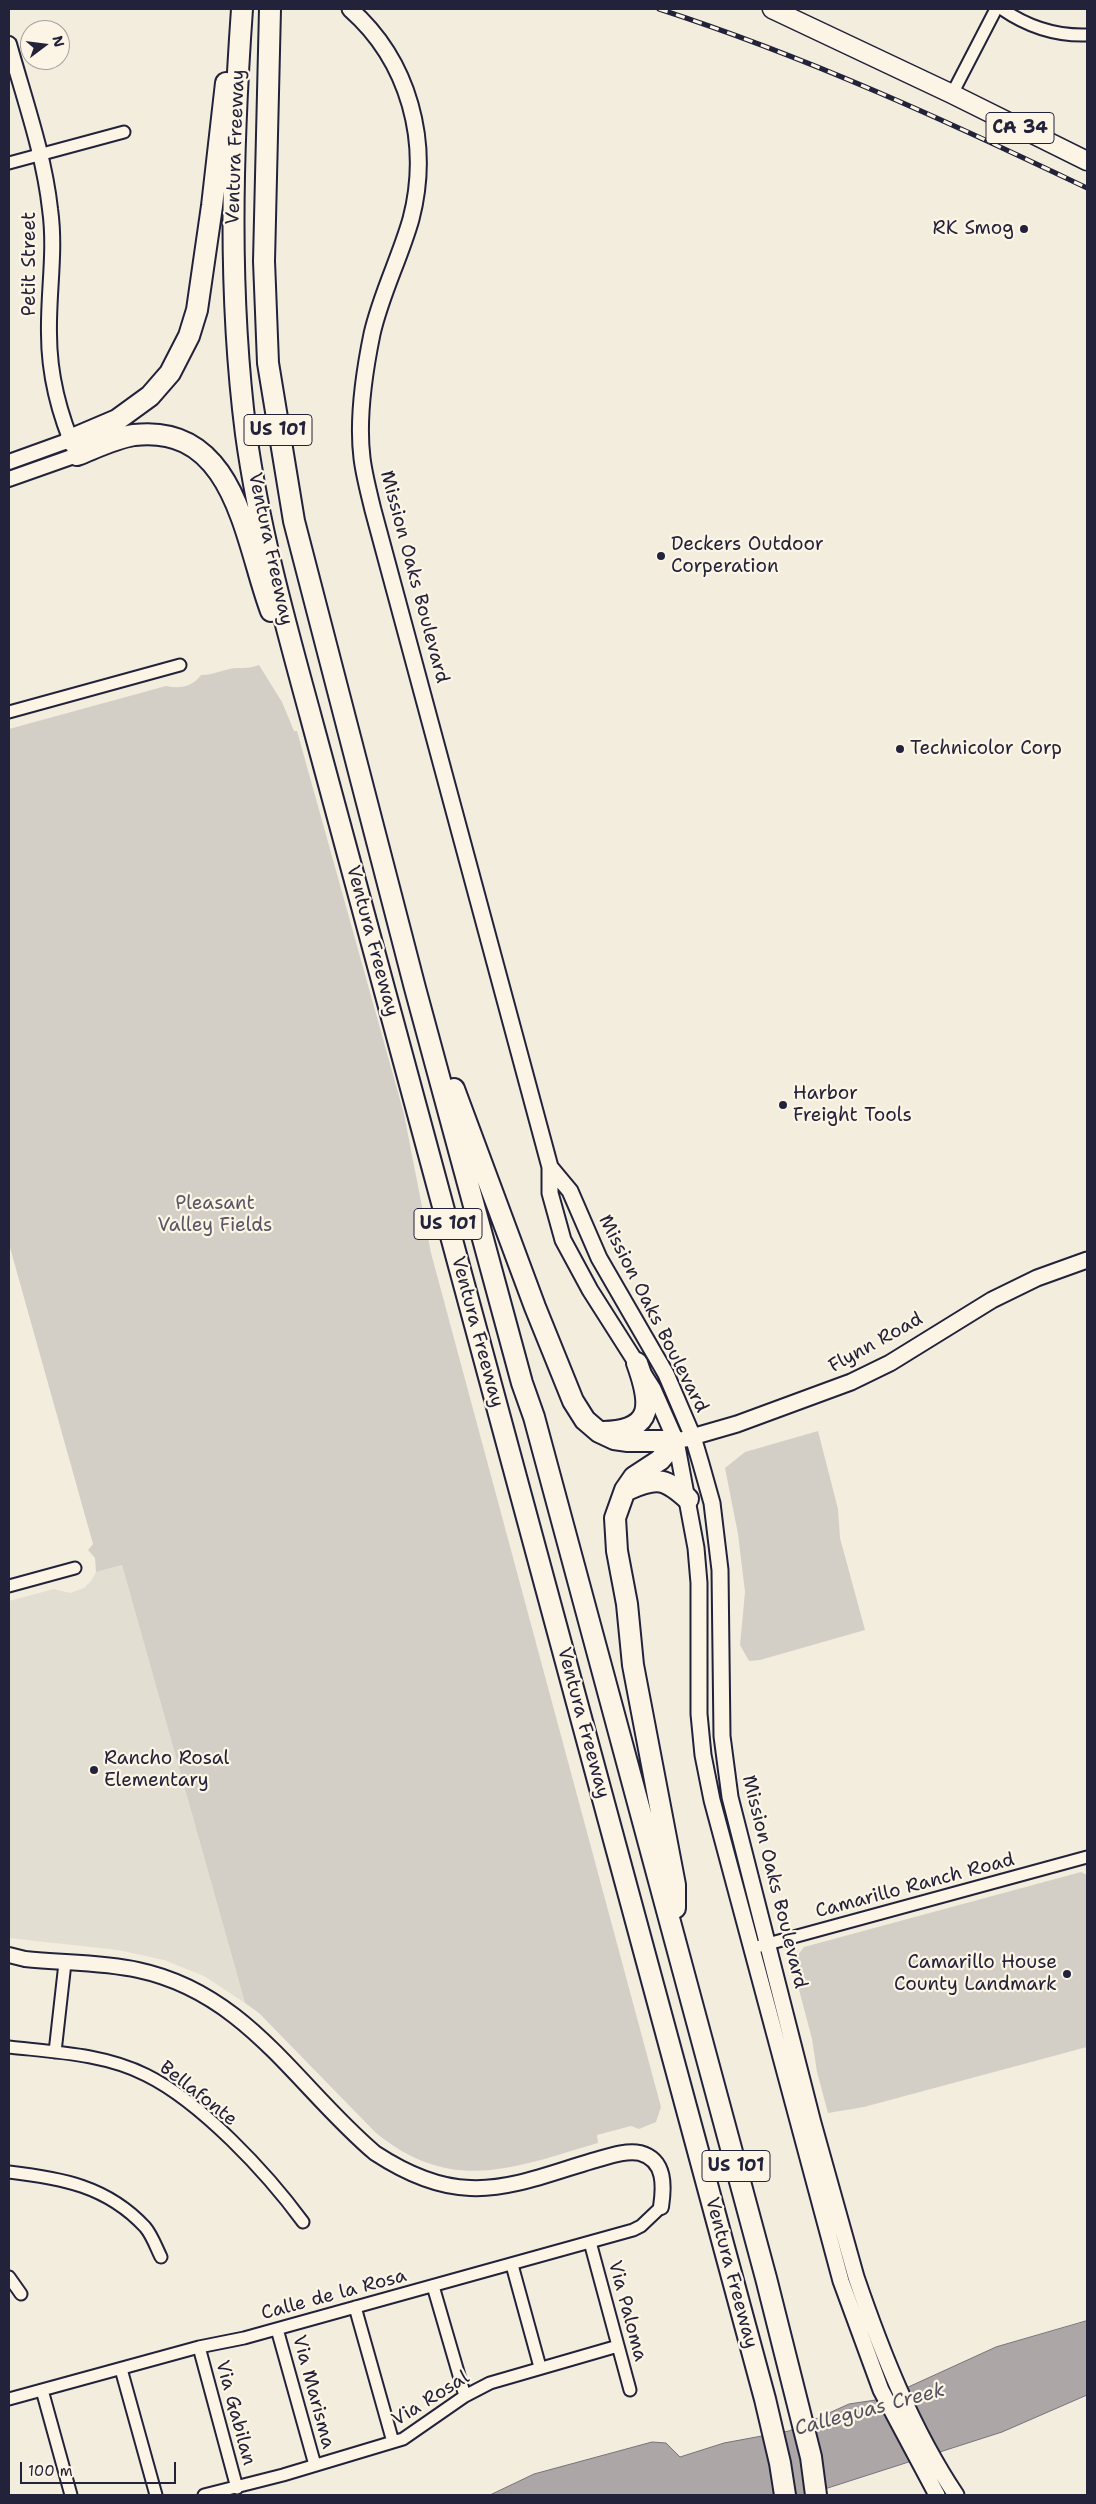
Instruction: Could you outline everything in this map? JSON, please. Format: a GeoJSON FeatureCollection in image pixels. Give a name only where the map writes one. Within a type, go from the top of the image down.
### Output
{"type":"FeatureCollection","features":[{"type":"Feature","properties":{"kind":"highway","name":"Ventura Freeway"},"geometry":{"type":"LineString","coordinates":[[242,9],[233,204],[234,301],[240,380],[260,513],[278,592],[310,714],[765,2399],[785,2495]]}},
{"type":"Feature","properties":{"kind":"highway","name":"Ventura Freeway"},"geometry":{"type":"LineString","coordinates":[[270,17],[264,262],[268,363],[294,521],[415,988],[676,1942],[795,2390],[811,2457],[816,2495]]}},
{"type":"Feature","properties":{"kind":"highway"},"geometry":{"type":"LineString","coordinates":[[73,448],[150,396],[170,373],[190,336],[197,310],[212,206],[227,72],[240,34]]}},
{"type":"Feature","properties":{"kind":"highway"},"geometry":{"type":"LineString","coordinates":[[73,448],[148,434],[178,440],[199,451],[220,470],[234,495],[262,588],[310,714]]}},
{"type":"Feature","properties":{"kind":"highway"},"geometry":{"type":"LineString","coordinates":[[415,988],[573,1401],[585,1420],[598,1432],[628,1441],[685,1439]]}},
{"type":"Feature","properties":{"kind":"highway"},"geometry":{"type":"LineString","coordinates":[[598,1432],[618,1432],[642,1419],[648,1401],[637,1363]]}},
{"type":"Feature","properties":{"kind":"highway"},"geometry":{"type":"LineString","coordinates":[[676,1942],[674,1885],[633,1665],[627,1604],[617,1551],[614,1518],[625,1490],[634,1478],[685,1439]]}},
{"type":"Feature","properties":{"kind":"highway"},"geometry":{"type":"LineString","coordinates":[[625,1490],[646,1481],[657,1480],[674,1486],[688,1499]]}},
{"type":"Feature","properties":{"kind":"main road","name":"Mission Oaks Boulevard"},"geometry":{"type":"LineString","coordinates":[[350,9],[376,36],[397,68],[414,116],[419,161],[416,191],[410,220],[377,311],[372,335],[361,424],[362,458],[387,566],[432,722],[478,904],[550,1167],[550,1193],[563,1240],[590,1290],[637,1363],[663,1409],[685,1439],[688,1499],[699,1583],[698,1674],[703,1755],[712,1800],[841,2281],[867,2354],[892,2414],[935,2492]]}},
{"type":"Feature","properties":{"kind":"main road","name":"CA 34"},"geometry":{"type":"LineString","coordinates":[[783,11],[1087,162]]}},
{"type":"Feature","properties":{"kind":"main road","name":"Mission Oaks Boulevard"},"geometry":{"type":"LineString","coordinates":[[550,1167],[570,1192],[599,1258],[666,1374],[685,1439],[712,1503],[717,1533],[722,1605],[722,1736],[730,1797],[816,2131],[856,2277],[907,2408],[956,2495]]}},
{"type":"Feature","properties":{"kind":"main road","name":"Flynn Road"},"geometry":{"type":"LineString","coordinates":[[685,1439],[817,1396],[851,1382],[890,1363],[992,1300],[1037,1278],[1087,1260]]}},
{"type":"Feature","properties":{"kind":"main road"},"geometry":{"type":"LineString","coordinates":[[775,2035],[782,2042],[785,2050],[802,2112],[808,2123],[816,2131]]}},
{"type":"Feature","properties":{"kind":"street"},"geometry":{"type":"LineString","coordinates":[[952,94],[996,9]]}},
{"type":"Feature","properties":{"kind":"street"},"geometry":{"type":"LineString","coordinates":[[1002,9],[1036,28],[1053,32],[1087,35]]}},
{"type":"Feature","properties":{"kind":"street","name":"Petit Street"},"geometry":{"type":"LineString","coordinates":[[9,44],[50,203],[53,244],[49,334],[50,364],[64,424],[73,448]]}},
{"type":"Feature","properties":{"kind":"street"},"geometry":{"type":"LineString","coordinates":[[9,164],[124,132]]}},
{"type":"Feature","properties":{"kind":"street"},"geometry":{"type":"LineString","coordinates":[[9,462],[73,448]]}},
{"type":"Feature","properties":{"kind":"street"},"geometry":{"type":"LineString","coordinates":[[9,479],[73,448]]}},
{"type":"Feature","properties":{"kind":"street"},"geometry":{"type":"LineString","coordinates":[[9,712],[180,665]]}},
{"type":"Feature","properties":{"kind":"street"},"geometry":{"type":"LineString","coordinates":[[9,1586],[75,1568]]}},
{"type":"Feature","properties":{"kind":"street","name":"Camarillo Ranch Road"},"geometry":{"type":"LineString","coordinates":[[753,1948],[1087,1857]]}},
{"type":"Feature","properties":{"kind":"street"},"geometry":{"type":"LineString","coordinates":[[9,1955],[138,1970],[182,1983],[204,1994],[242,2020],[376,2153],[400,2169],[434,2183],[471,2188],[509,2185],[625,2153],[642,2154],[657,2164],[663,2179],[661,2207]]}},
{"type":"Feature","properties":{"kind":"street"},"geometry":{"type":"LineString","coordinates":[[55,2052],[65,1963]]}},
{"type":"Feature","properties":{"kind":"street","name":"Bellafonte"},"geometry":{"type":"LineString","coordinates":[[9,2048],[55,2052],[103,2060],[146,2075],[179,2096],[216,2125],[287,2200],[303,2222]]}},
{"type":"Feature","properties":{"kind":"street"},"geometry":{"type":"LineString","coordinates":[[9,2172],[44,2176],[88,2187],[120,2204],[146,2228],[161,2257]]}},
{"type":"Feature","properties":{"kind":"street","name":"Calle de la Rosa"},"geometry":{"type":"LineString","coordinates":[[9,2399],[199,2347],[278,2329],[633,2230],[648,2220],[661,2207]]}},
{"type":"Feature","properties":{"kind":"street","name":"Via Paloma"},"geometry":{"type":"LineString","coordinates":[[590,2242],[630,2390]]}},
{"type":"Feature","properties":{"kind":"street"},"geometry":{"type":"LineString","coordinates":[[512,2265],[540,2367]]}},
{"type":"Feature","properties":{"kind":"street"},"geometry":{"type":"LineString","coordinates":[[9,2277],[21,2294]]}},
{"type":"Feature","properties":{"kind":"street"},"geometry":{"type":"LineString","coordinates":[[433,2286],[465,2396]]}},
{"type":"Feature","properties":{"kind":"street"},"geometry":{"type":"LineString","coordinates":[[355,2307],[393,2442]]}},
{"type":"Feature","properties":{"kind":"street","name":"Via Marisma"},"geometry":{"type":"LineString","coordinates":[[278,2329],[315,2465]]}},
{"type":"Feature","properties":{"kind":"street","name":"Via Rosal"},"geometry":{"type":"LineString","coordinates":[[204,2495],[237,2488],[393,2442],[412,2435],[465,2396],[490,2383],[618,2346]]}},
{"type":"Feature","properties":{"kind":"street","name":"Via Gabilan"},"geometry":{"type":"LineString","coordinates":[[199,2347],[237,2488]]}},
{"type":"Feature","properties":{"kind":"street"},"geometry":{"type":"LineString","coordinates":[[121,2369],[156,2495]]}},
{"type":"Feature","properties":{"kind":"street"},"geometry":{"type":"LineString","coordinates":[[42,2390],[71,2495]]}},
{"type":"Feature","properties":{"kind":"shaded area","name":"Rancho Rosal Elementary"},"geometry":{"type":"Polygon","coordinates":[[[122,1565],[245,2003],[204,1976],[164,1960],[118,1950],[9,1938],[9,1601],[54,1589],[70,1593],[84,1588],[96,1572],[122,1565]]]}},
{"type":"Feature","properties":{"kind":"green space","name":"Pleasant Valley Fields"},"geometry":{"type":"Polygon","coordinates":[[[259,665],[282,702],[294,731],[297,731],[404,1114],[431,1253],[661,2107],[656,2122],[639,2129],[631,2126],[597,2135],[598,2143],[538,2161],[510,2167],[457,2170],[430,2164],[403,2152],[375,2132],[259,2013],[245,2003],[122,1565],[96,1572],[95,1558],[88,1550],[93,1544],[9,1244],[9,729],[166,686],[190,685],[201,675],[259,665]]]}},
{"type":"Feature","properties":{"kind":"green space"},"geometry":{"type":"Polygon","coordinates":[[[818,1431],[838,1509],[840,1538],[865,1630],[760,1660],[749,1661],[740,1645],[745,1592],[738,1534],[725,1468],[745,1452],[818,1431]]]}},
{"type":"Feature","properties":{"kind":"green space"},"geometry":{"type":"Polygon","coordinates":[[[1081,1872],[1087,1875],[1087,2047],[864,2107],[828,2113],[817,2072],[812,2039],[792,1963],[804,1947],[1081,1872]]]}},
{"type":"Feature","properties":{"kind":"water","name":"Calleguas Creek"},"geometry":{"type":"Polygon","coordinates":[[[1087,2321],[1087,2395],[1002,2432],[806,2495],[490,2495],[534,2474],[652,2442],[666,2443],[680,2457],[724,2443],[789,2431],[849,2404],[882,2399],[996,2347],[1087,2321]]]}},
{"type":"Feature","properties":{"kind":"railway"},"geometry":{"type":"LineString","coordinates":[[659,9],[769,48],[876,91],[1087,188]]}},
{"type":"Feature","properties":{"kind":"place","name":"RK Smog"},"geometry":{"type":"Point","coordinates":[1024,229]}},
{"type":"Feature","properties":{"kind":"place","name":"Deckers Outdoor Corperation"},"geometry":{"type":"Point","coordinates":[661,556]}},
{"type":"Feature","properties":{"kind":"place","name":"Technicolor Corp"},"geometry":{"type":"Point","coordinates":[900,749]}},
{"type":"Feature","properties":{"kind":"place","name":"Harbor Freight Tools"},"geometry":{"type":"Point","coordinates":[783,1105]}},
{"type":"Feature","properties":{"kind":"place","name":"Rancho Rosal Elementary"},"geometry":{"type":"Point","coordinates":[94,1770]}},
{"type":"Feature","properties":{"kind":"place","name":"Camarillo House County Landmark"},"geometry":{"type":"Point","coordinates":[1067,1974]}}]}
